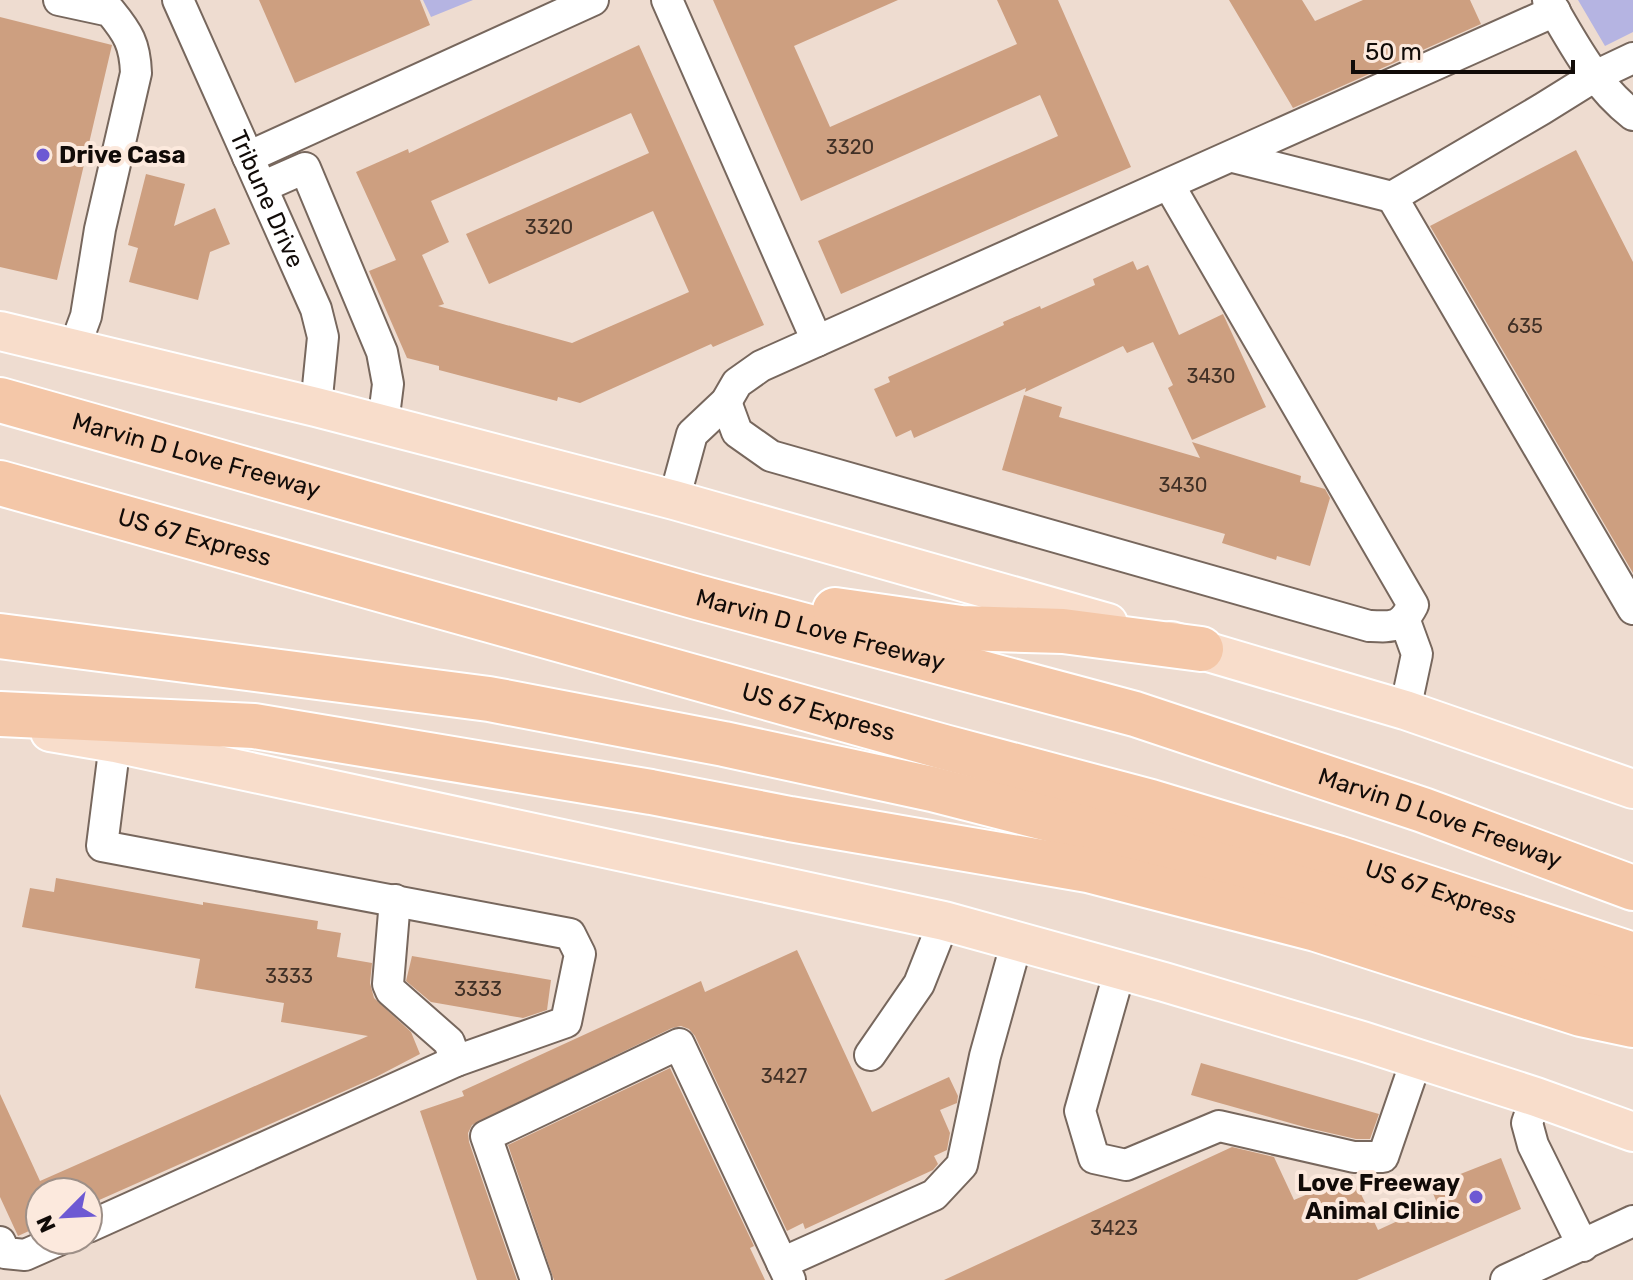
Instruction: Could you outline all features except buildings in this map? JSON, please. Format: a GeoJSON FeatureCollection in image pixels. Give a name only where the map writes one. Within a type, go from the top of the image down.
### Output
{"type":"FeatureCollection","features":[{"type":"Feature","properties":{"kind":"highway","name":"Marvin D Love Freeway"},"geometry":{"type":"LineString","coordinates":[[0,400],[697,597],[1135,714],[1423,810],[1633,888]]}},
{"type":"Feature","properties":{"kind":"highway","name":"US 67 Express"},"geometry":{"type":"LineString","coordinates":[[0,483],[929,743],[1151,802],[1337,858],[1633,955]]}},
{"type":"Feature","properties":{"kind":"highway"},"geometry":{"type":"LineString","coordinates":[[697,597],[762,600],[961,628],[1063,631],[1201,649]]}},
{"type":"Feature","properties":{"kind":"highway"},"geometry":{"type":"LineString","coordinates":[[0,636],[489,699],[724,744],[917,786],[1135,841],[1341,900],[1633,1000]]}},
{"type":"Feature","properties":{"kind":"highway"},"geometry":{"type":"LineString","coordinates":[[0,714],[254,726],[651,792],[1088,870],[1316,929],[1581,1014],[1633,1025]]}},
{"type":"Feature","properties":{"kind":"main road"},"geometry":{"type":"LineString","coordinates":[[0,331],[316,407],[674,500],[1405,710],[1633,789]]}},
{"type":"Feature","properties":{"kind":"main road"},"geometry":{"type":"LineString","coordinates":[[0,723],[115,743],[944,921],[1417,1058],[1633,1132]]}},
{"type":"Feature","properties":{"kind":"street"},"geometry":{"type":"LineString","coordinates":[[59,0],[110,11],[128,34],[135,51],[136,73],[100,229],[86,316],[74,349]]}},
{"type":"Feature","properties":{"kind":"street","name":"Tribune Drive"},"geometry":{"type":"LineString","coordinates":[[178,0],[305,281],[323,337],[316,407]]}},
{"type":"Feature","properties":{"kind":"street"},"geometry":{"type":"LineString","coordinates":[[248,157],[593,0]]}},
{"type":"Feature","properties":{"kind":"street"},"geometry":{"type":"LineString","coordinates":[[667,0],[817,341]]}},
{"type":"Feature","properties":{"kind":"street"},"geometry":{"type":"LineString","coordinates":[[674,500],[692,434],[726,402],[737,383],[761,366],[1233,157],[1551,6],[1595,76],[1618,104],[1633,115]]}},
{"type":"Feature","properties":{"kind":"street"},"geometry":{"type":"LineString","coordinates":[[1233,157],[1392,197],[1595,76],[1633,58]]}},
{"type":"Feature","properties":{"kind":"street"},"geometry":{"type":"LineString","coordinates":[[297,135],[305,168],[382,352],[388,384],[383,424]]}},
{"type":"Feature","properties":{"kind":"street"},"geometry":{"type":"LineString","coordinates":[[262,187],[305,168]]}},
{"type":"Feature","properties":{"kind":"street"},"geometry":{"type":"LineString","coordinates":[[726,402],[737,432],[771,456],[1369,626],[1392,627],[1405,621],[1413,605],[1169,185]]}},
{"type":"Feature","properties":{"kind":"street"},"geometry":{"type":"LineString","coordinates":[[1392,197],[1633,609]]}},
{"type":"Feature","properties":{"kind":"street"},"geometry":{"type":"LineString","coordinates":[[1405,621],[1417,654],[1405,710]]}},
{"type":"Feature","properties":{"kind":"street"},"geometry":{"type":"LineString","coordinates":[[104,1220],[456,1061],[566,1022],[580,954],[570,934],[102,846],[115,743]]}},
{"type":"Feature","properties":{"kind":"street"},"geometry":{"type":"LineString","coordinates":[[395,900],[388,984],[391,991],[449,1042],[456,1061]]}},
{"type":"Feature","properties":{"kind":"street"},"geometry":{"type":"LineString","coordinates":[[870,1055],[919,984],[944,921]]}},
{"type":"Feature","properties":{"kind":"street"},"geometry":{"type":"LineString","coordinates":[[536,1280],[486,1136],[679,1044],[786,1271],[934,1195],[962,1165],[985,1056],[1017,941]]}},
{"type":"Feature","properties":{"kind":"street"},"geometry":{"type":"LineString","coordinates":[[1120,970],[1080,1111],[1094,1158],[1126,1165],[1219,1126],[1354,1157],[1383,1157],[1417,1058]]}},
{"type":"Feature","properties":{"kind":"street"},"geometry":{"type":"LineString","coordinates":[[1536,1097],[1527,1123],[1533,1145],[1583,1246]]}},
{"type":"Feature","properties":{"kind":"street"},"geometry":{"type":"LineString","coordinates":[[1506,1280],[1633,1221]]}},
{"type":"Feature","properties":{"kind":"street"},"geometry":{"type":"LineString","coordinates":[[0,1242],[5,1253],[24,1255]]}},
{"type":"Feature","properties":{"kind":"shaded area"},"geometry":{"type":"Polygon","coordinates":[[[423,0],[473,0],[431,17],[423,0]]]}},
{"type":"Feature","properties":{"kind":"shaded area"},"geometry":{"type":"Polygon","coordinates":[[[1578,0],[1633,0],[1633,32],[1605,46],[1578,0]]]}},
{"type":"Feature","properties":{"kind":"place","name":"Drive Casa"},"geometry":{"type":"Point","coordinates":[43,155]}},
{"type":"Feature","properties":{"kind":"place","name":"Love Freeway Animal Clinic"},"geometry":{"type":"Point","coordinates":[1476,1197]}}]}
